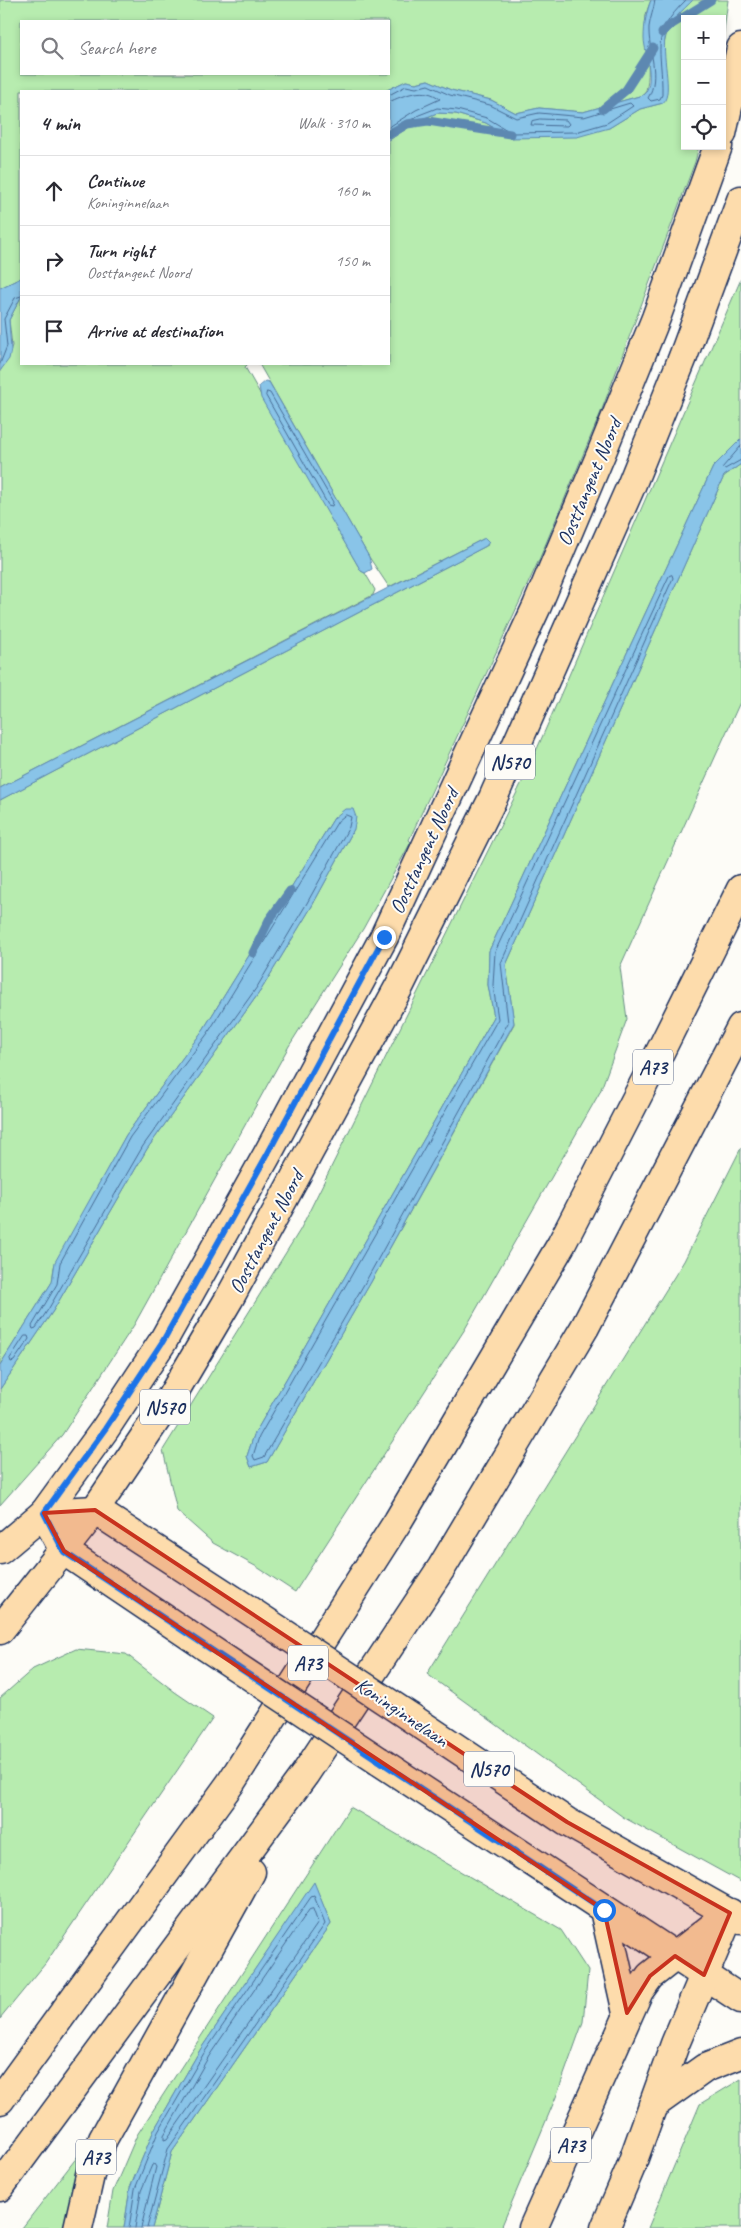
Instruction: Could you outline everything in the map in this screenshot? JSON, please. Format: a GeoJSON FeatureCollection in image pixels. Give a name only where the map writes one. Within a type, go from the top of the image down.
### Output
{"type":"FeatureCollection","features":[{"type":"Feature","properties":{"kind":"main road"},"geometry":{"type":"LineString","coordinates":[[726,116],[741,48]]}},
{"type":"Feature","properties":{"kind":"main road","name":"Oosttangent Noord"},"geometry":{"type":"LineString","coordinates":[[0,1550],[44,1513],[105,1429],[163,1341],[267,1155],[384,937],[513,658],[594,472],[656,318],[717,150]]}},
{"type":"Feature","properties":{"kind":"main road","name":"Oosttangent Noord"},"geometry":{"type":"LineString","coordinates":[[0,1630],[64,1552],[95,1510],[170,1399],[229,1300],[400,985],[493,798],[631,486],[683,357],[741,200]]}},
{"type":"Feature","properties":{"kind":"main road","name":"A73"},"geometry":{"type":"LineString","coordinates":[[0,2100],[230,1784],[398,1520],[561,1244],[655,1062],[741,889]]}},
{"type":"Feature","properties":{"kind":"main road","name":"A73"},"geometry":{"type":"LineString","coordinates":[[0,2187],[305,1774],[442,1567],[585,1327],[741,1027]]}},
{"type":"Feature","properties":{"kind":"main road"},"geometry":{"type":"LineString","coordinates":[[44,1513],[95,1510]]}},
{"type":"Feature","properties":{"kind":"main road","name":"Koninginnelaan"},"geometry":{"type":"LineString","coordinates":[[95,1510],[567,1822],[736,1916]]}},
{"type":"Feature","properties":{"kind":"main road","name":"N570"},"geometry":{"type":"LineString","coordinates":[[44,1513],[64,1552],[741,1999]]}},
{"type":"Feature","properties":{"kind":"main road","name":"A73"},"geometry":{"type":"LineString","coordinates":[[78,2228],[90,2175],[103,2138],[305,1774]]}},
{"type":"Feature","properties":{"kind":"main road"},"geometry":{"type":"LineString","coordinates":[[604,1910],[627,2013]]}},
{"type":"Feature","properties":{"kind":"main road"},"geometry":{"type":"LineString","coordinates":[[605,2228],[704,1975],[736,1916]]}},
{"type":"Feature","properties":{"kind":"main road","name":"A73"},"geometry":{"type":"LineString","coordinates":[[533,2228],[638,1991],[650,1976],[675,1956],[736,1916]]}},
{"type":"Feature","properties":{"kind":"main road"},"geometry":{"type":"LineString","coordinates":[[653,2106],[705,2068],[741,2054]]}},
{"type":"Feature","properties":{"kind":"main road","name":"A73"},"geometry":{"type":"LineString","coordinates":[[0,2095],[28,2064]]}},
{"type":"Feature","properties":{"kind":"highlighted area"},"geometry":{"type":"Polygon","coordinates":[[[95,1510],[567,1822],[730,1913],[704,1975],[675,1956],[650,1976],[627,2013],[604,1910],[64,1551],[44,1513],[95,1510]]]}},
{"type":"Feature","properties":{"kind":"green space"},"geometry":{"type":"Polygon","coordinates":[[[0,0],[651,0],[646,15],[648,81],[643,95],[583,112],[539,108],[516,113],[491,100],[451,90],[428,80],[416,83],[406,81],[387,90],[20,90],[20,278],[0,288],[0,0]]]}},
{"type":"Feature","properties":{"kind":"green space"},"geometry":{"type":"Polygon","coordinates":[[[693,0],[728,0],[726,15],[681,15],[681,150],[698,150],[695,162],[601,412],[539,560],[409,840],[411,842],[363,929],[289,1046],[134,1325],[62,1435],[0,1505],[0,1389],[53,1311],[147,1149],[261,990],[312,906],[354,829],[334,818],[203,1030],[126,1135],[54,1267],[52,1282],[0,1365],[0,800],[488,545],[483,539],[389,587],[369,557],[260,365],[390,365],[390,139],[422,119],[437,113],[456,114],[486,123],[510,138],[609,128],[640,109],[663,103],[663,51],[668,32],[674,20],[693,0]]]}},
{"type":"Feature","properties":{"kind":"green space"},"geometry":{"type":"Polygon","coordinates":[[[741,279],[741,439],[713,467],[489,951],[488,985],[494,1017],[254,1435],[247,1456],[251,1467],[267,1462],[371,1282],[514,1024],[506,965],[724,476],[741,464],[741,700],[620,967],[627,1019],[600,1092],[465,1329],[295,1592],[257,1567],[213,1543],[177,1511],[163,1450],[300,1230],[527,772],[741,279]]]}},
{"type":"Feature","properties":{"kind":"green space"},"geometry":{"type":"Polygon","coordinates":[[[20,299],[20,365],[247,365],[245,367],[361,571],[365,573],[375,590],[373,595],[0,788],[0,371],[12,346],[9,320],[20,299]]]}},
{"type":"Feature","properties":{"kind":"green space"},"geometry":{"type":"Polygon","coordinates":[[[741,1148],[741,1882],[623,1817],[427,1674],[684,1261],[741,1148]]]}},
{"type":"Feature","properties":{"kind":"green space"},"geometry":{"type":"Polygon","coordinates":[[[76,1649],[126,1654],[175,1692],[213,1718],[45,1964],[0,2019],[0,1698],[33,1669],[76,1649]]]}},
{"type":"Feature","properties":{"kind":"green space"},"geometry":{"type":"Polygon","coordinates":[[[350,1807],[561,1930],[588,1971],[583,2022],[556,2097],[501,2228],[152,2228],[172,2152],[331,1924],[314,1883],[200,2050],[154,2130],[130,2188],[124,2228],[107,2228],[113,2191],[137,2135],[350,1807]]]}},
{"type":"Feature","properties":{"kind":"green space"},"geometry":{"type":"Polygon","coordinates":[[[741,2079],[741,2228],[648,2228],[700,2104],[741,2079]]]}},
{"type":"Feature","properties":{"kind":"green space"},"geometry":{"type":"Polygon","coordinates":[[[95,2134],[68,2228],[22,2228],[95,2134]]]}},
{"type":"Feature","properties":{"kind":"water"},"geometry":{"type":"Polygon","coordinates":[[[651,0],[693,0],[681,11],[666,34],[667,90],[663,103],[640,109],[609,128],[577,137],[510,138],[486,123],[456,114],[437,113],[422,119],[390,139],[390,90],[387,90],[406,81],[416,83],[428,80],[451,90],[491,100],[516,113],[539,108],[583,112],[643,95],[649,84],[649,68],[644,39],[651,0]]]}},
{"type":"Feature","properties":{"kind":"water"},"geometry":{"type":"Polygon","coordinates":[[[20,278],[20,299],[9,320],[11,350],[9,359],[0,371],[0,288],[20,278]]]}},
{"type":"Feature","properties":{"kind":"water"},"geometry":{"type":"Polygon","coordinates":[[[265,381],[269,382],[369,557],[372,569],[365,573],[361,571],[261,398],[259,386],[265,381]]]}},
{"type":"Feature","properties":{"kind":"water"},"geometry":{"type":"Polygon","coordinates":[[[741,439],[741,464],[724,476],[506,965],[514,1023],[371,1282],[267,1462],[251,1467],[247,1456],[254,1435],[494,1017],[488,985],[489,951],[713,467],[741,439]]]}},
{"type":"Feature","properties":{"kind":"water"},"geometry":{"type":"Polygon","coordinates":[[[485,538],[489,542],[486,546],[0,800],[0,788],[485,538]]]}},
{"type":"Feature","properties":{"kind":"water"},"geometry":{"type":"Polygon","coordinates":[[[345,809],[353,809],[356,817],[354,829],[312,906],[261,990],[147,1149],[53,1311],[0,1389],[0,1365],[52,1282],[55,1262],[126,1135],[203,1030],[334,818],[345,809]]]}},
{"type":"Feature","properties":{"kind":"water"},"geometry":{"type":"Polygon","coordinates":[[[314,1882],[331,1924],[172,2152],[152,2228],[124,2228],[130,2188],[154,2130],[200,2050],[314,1882]]]}},
{"type":"Feature","properties":{"kind":"waterway"},"geometry":{"type":"LineString","coordinates":[[662,33],[666,28],[711,0]]}},
{"type":"Feature","properties":{"kind":"waterway"},"geometry":{"type":"LineString","coordinates":[[603,109],[626,90],[653,48]]}},
{"type":"Feature","properties":{"kind":"waterway"},"geometry":{"type":"LineString","coordinates":[[390,133],[407,124],[428,121],[510,134]]}},
{"type":"Feature","properties":{"kind":"waterway"},"geometry":{"type":"LineString","coordinates":[[253,953],[269,920],[290,891]]}},
{"type":"Feature","properties":{"kind":"route"},"geometry":{"type":"LineString","coordinates":[[384,937],[267,1155],[163,1341],[105,1429],[44,1513],[64,1552],[604,1910]]}}]}
